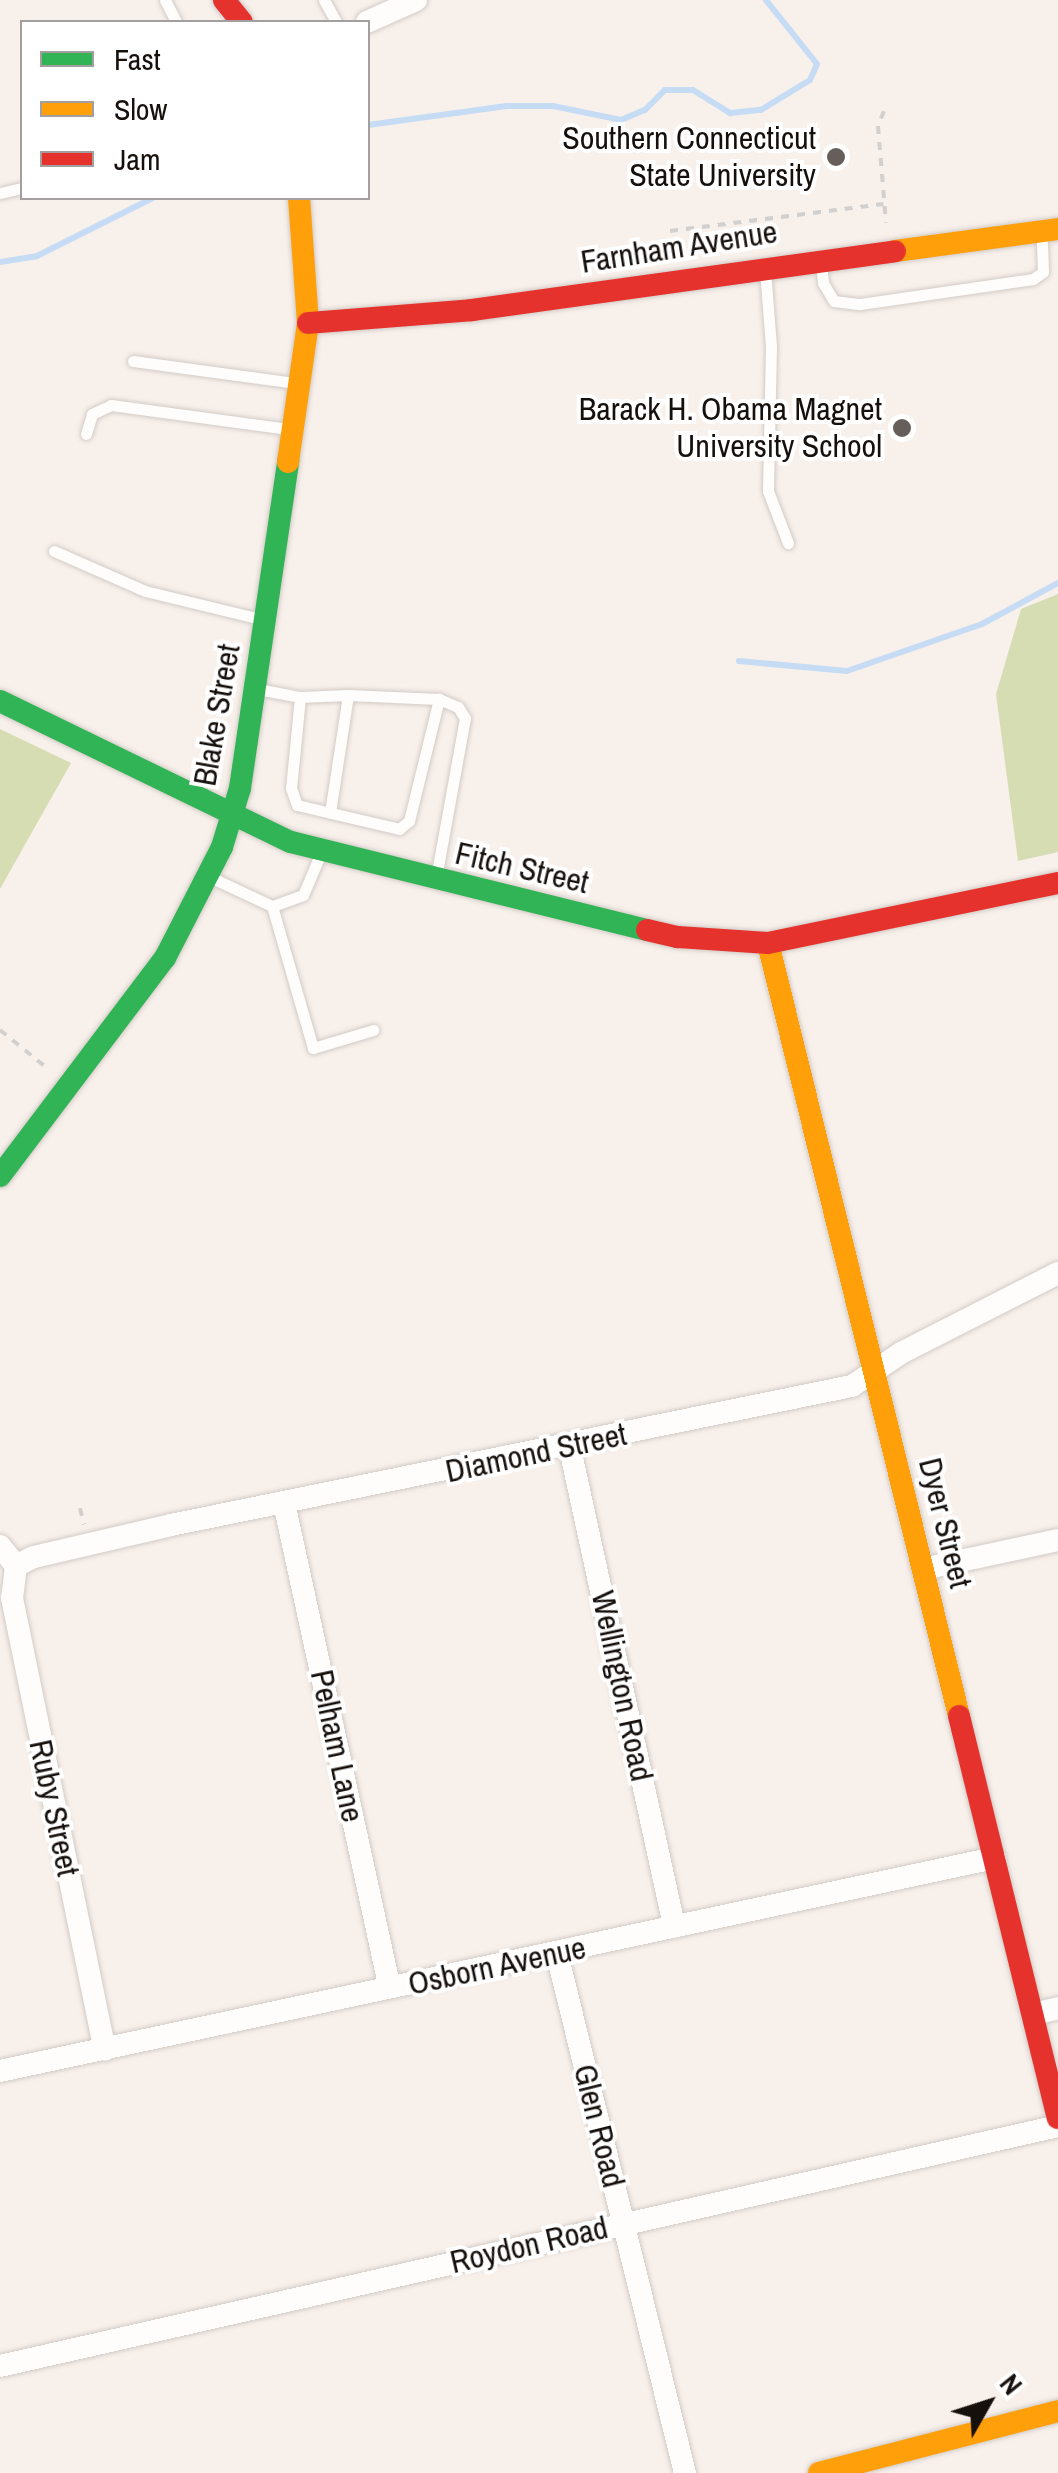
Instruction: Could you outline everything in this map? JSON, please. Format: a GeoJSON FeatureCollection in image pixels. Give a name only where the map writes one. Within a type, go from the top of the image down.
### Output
{"type":"FeatureCollection","features":[{"type":"Feature","properties":{"kind":"street"},"geometry":{"type":"LineString","coordinates":[[224,0],[240,20]]}},
{"type":"Feature","properties":{"kind":"street"},"geometry":{"type":"LineString","coordinates":[[370,21],[416,0]]}},
{"type":"Feature","properties":{"kind":"street","name":"Blake Street"},"geometry":{"type":"LineString","coordinates":[[0,1176],[141,994],[178,936],[232,815],[256,689],[308,323],[299,200]]}},
{"type":"Feature","properties":{"kind":"street","name":"Farnham Avenue"},"geometry":{"type":"LineString","coordinates":[[308,323],[472,310],[765,266],[1050,230]]}},
{"type":"Feature","properties":{"kind":"street","name":"Fitch Street"},"geometry":{"type":"LineString","coordinates":[[0,700],[232,815],[321,850],[435,882],[678,937],[768,944],[1058,883]]}},
{"type":"Feature","properties":{"kind":"street","name":"Dyer Street"},"geometry":{"type":"LineString","coordinates":[[768,944],[1058,2118]]}},
{"type":"Feature","properties":{"kind":"street","name":"Diamond Street"},"geometry":{"type":"LineString","coordinates":[[16,1566],[34,1556],[852,1386],[1058,1274]]}},
{"type":"Feature","properties":{"kind":"street","name":"Wellington Road"},"geometry":{"type":"LineString","coordinates":[[569,1444],[674,1927]]}},
{"type":"Feature","properties":{"kind":"street","name":"Pelham Lane"},"geometry":{"type":"LineString","coordinates":[[284,1503],[390,1988]]}},
{"type":"Feature","properties":{"kind":"street"},"geometry":{"type":"LineString","coordinates":[[922,1569],[1058,1540]]}},
{"type":"Feature","properties":{"kind":"street"},"geometry":{"type":"LineString","coordinates":[[0,1546],[16,1566]]}},
{"type":"Feature","properties":{"kind":"street","name":"Ruby Street"},"geometry":{"type":"LineString","coordinates":[[16,1566],[12,1598],[105,2050]]}},
{"type":"Feature","properties":{"kind":"street","name":"Osborn Avenue"},"geometry":{"type":"LineString","coordinates":[[0,2072],[994,1858]]}},
{"type":"Feature","properties":{"kind":"street","name":"Glen Road"},"geometry":{"type":"LineString","coordinates":[[558,1954],[685,2473]]}},
{"type":"Feature","properties":{"kind":"street"},"geometry":{"type":"LineString","coordinates":[[1032,2014],[1058,2008]]}},
{"type":"Feature","properties":{"kind":"street","name":"Roydon Road"},"geometry":{"type":"LineString","coordinates":[[0,2366],[1058,2126]]}},
{"type":"Feature","properties":{"kind":"street"},"geometry":{"type":"LineString","coordinates":[[820,2473],[1058,2411]]}},
{"type":"Feature","properties":{"kind":"lane"},"geometry":{"type":"LineString","coordinates":[[820,259],[823,283],[834,301],[860,304],[1032,280],[1043,272],[1050,230]]}},
{"type":"Feature","properties":{"kind":"lane"},"geometry":{"type":"LineString","coordinates":[[765,266],[771,346],[768,491],[788,543]]}},
{"type":"Feature","properties":{"kind":"lane"},"geometry":{"type":"LineString","coordinates":[[133,361],[299,384]]}},
{"type":"Feature","properties":{"kind":"lane"},"geometry":{"type":"LineString","coordinates":[[86,434],[92,414],[110,405],[292,430]]}},
{"type":"Feature","properties":{"kind":"lane"},"geometry":{"type":"LineString","coordinates":[[54,551],[145,591],[265,620]]}},
{"type":"Feature","properties":{"kind":"lane"},"geometry":{"type":"LineString","coordinates":[[256,689],[300,697],[439,699],[458,708],[465,718],[435,882]]}},
{"type":"Feature","properties":{"kind":"lane"},"geometry":{"type":"LineString","coordinates":[[330,813],[348,695]]}},
{"type":"Feature","properties":{"kind":"lane"},"geometry":{"type":"LineString","coordinates":[[300,697],[290,788],[297,805],[398,829],[409,821],[439,699]]}},
{"type":"Feature","properties":{"kind":"lane"},"geometry":{"type":"LineString","coordinates":[[208,876],[272,906],[303,895],[321,850]]}},
{"type":"Feature","properties":{"kind":"lane"},"geometry":{"type":"LineString","coordinates":[[272,906],[313,1048],[374,1030]]}},
{"type":"Feature","properties":{"kind":"path"},"geometry":{"type":"LineString","coordinates":[[884,111],[878,126],[886,224]]}},
{"type":"Feature","properties":{"kind":"path"},"geometry":{"type":"LineString","coordinates":[[670,231],[883,204]]}},
{"type":"Feature","properties":{"kind":"path"},"geometry":{"type":"LineString","coordinates":[[0,1030],[57,1076]]}},
{"type":"Feature","properties":{"kind":"green space"},"geometry":{"type":"Polygon","coordinates":[[[1058,594],[1058,852],[1018,861],[996,694],[1021,609],[1058,594]]]}},
{"type":"Feature","properties":{"kind":"green space"},"geometry":{"type":"Polygon","coordinates":[[[0,729],[71,763],[0,889],[0,729]]]}},
{"type":"Feature","properties":{"kind":"waterway"},"geometry":{"type":"LineString","coordinates":[[370,125],[507,106],[553,106],[621,120],[645,110],[665,90],[693,90],[730,113],[761,110],[810,80],[817,64],[766,0]]}},
{"type":"Feature","properties":{"kind":"waterway"},"geometry":{"type":"LineString","coordinates":[[0,262],[37,256],[149,200]]}},
{"type":"Feature","properties":{"kind":"waterway"},"geometry":{"type":"LineString","coordinates":[[739,661],[847,671],[982,624],[1058,583]]}},
{"type":"Feature","properties":{"kind":"traffic: fast"},"geometry":{"type":"LineString","coordinates":[[0,1176],[165,958],[222,847],[240,788],[288,462]]}},
{"type":"Feature","properties":{"kind":"traffic: fast"},"geometry":{"type":"LineString","coordinates":[[0,701],[291,842],[647,930]]}},
{"type":"Feature","properties":{"kind":"traffic: slow"},"geometry":{"type":"LineString","coordinates":[[288,462],[308,323],[299,200]]}},
{"type":"Feature","properties":{"kind":"traffic: slow"},"geometry":{"type":"LineString","coordinates":[[895,251],[1058,229]]}},
{"type":"Feature","properties":{"kind":"traffic: slow"},"geometry":{"type":"LineString","coordinates":[[768,943],[959,1716]]}},
{"type":"Feature","properties":{"kind":"traffic: slow"},"geometry":{"type":"LineString","coordinates":[[819,2473],[1058,2411]]}},
{"type":"Feature","properties":{"kind":"traffic: jam"},"geometry":{"type":"LineString","coordinates":[[224,0],[240,20]]}},
{"type":"Feature","properties":{"kind":"traffic: jam"},"geometry":{"type":"LineString","coordinates":[[308,323],[472,310],[895,251]]}},
{"type":"Feature","properties":{"kind":"traffic: jam"},"geometry":{"type":"LineString","coordinates":[[647,930],[678,937],[768,943],[1058,883]]}},
{"type":"Feature","properties":{"kind":"traffic: jam"},"geometry":{"type":"LineString","coordinates":[[959,1716],[1058,2118]]}},
{"type":"Feature","properties":{"kind":"place","name":"Southern Connecticut State University"},"geometry":{"type":"Point","coordinates":[836,157]}},
{"type":"Feature","properties":{"kind":"place","name":"Barack H. Obama Magnet University School"},"geometry":{"type":"Point","coordinates":[902,428]}}]}
